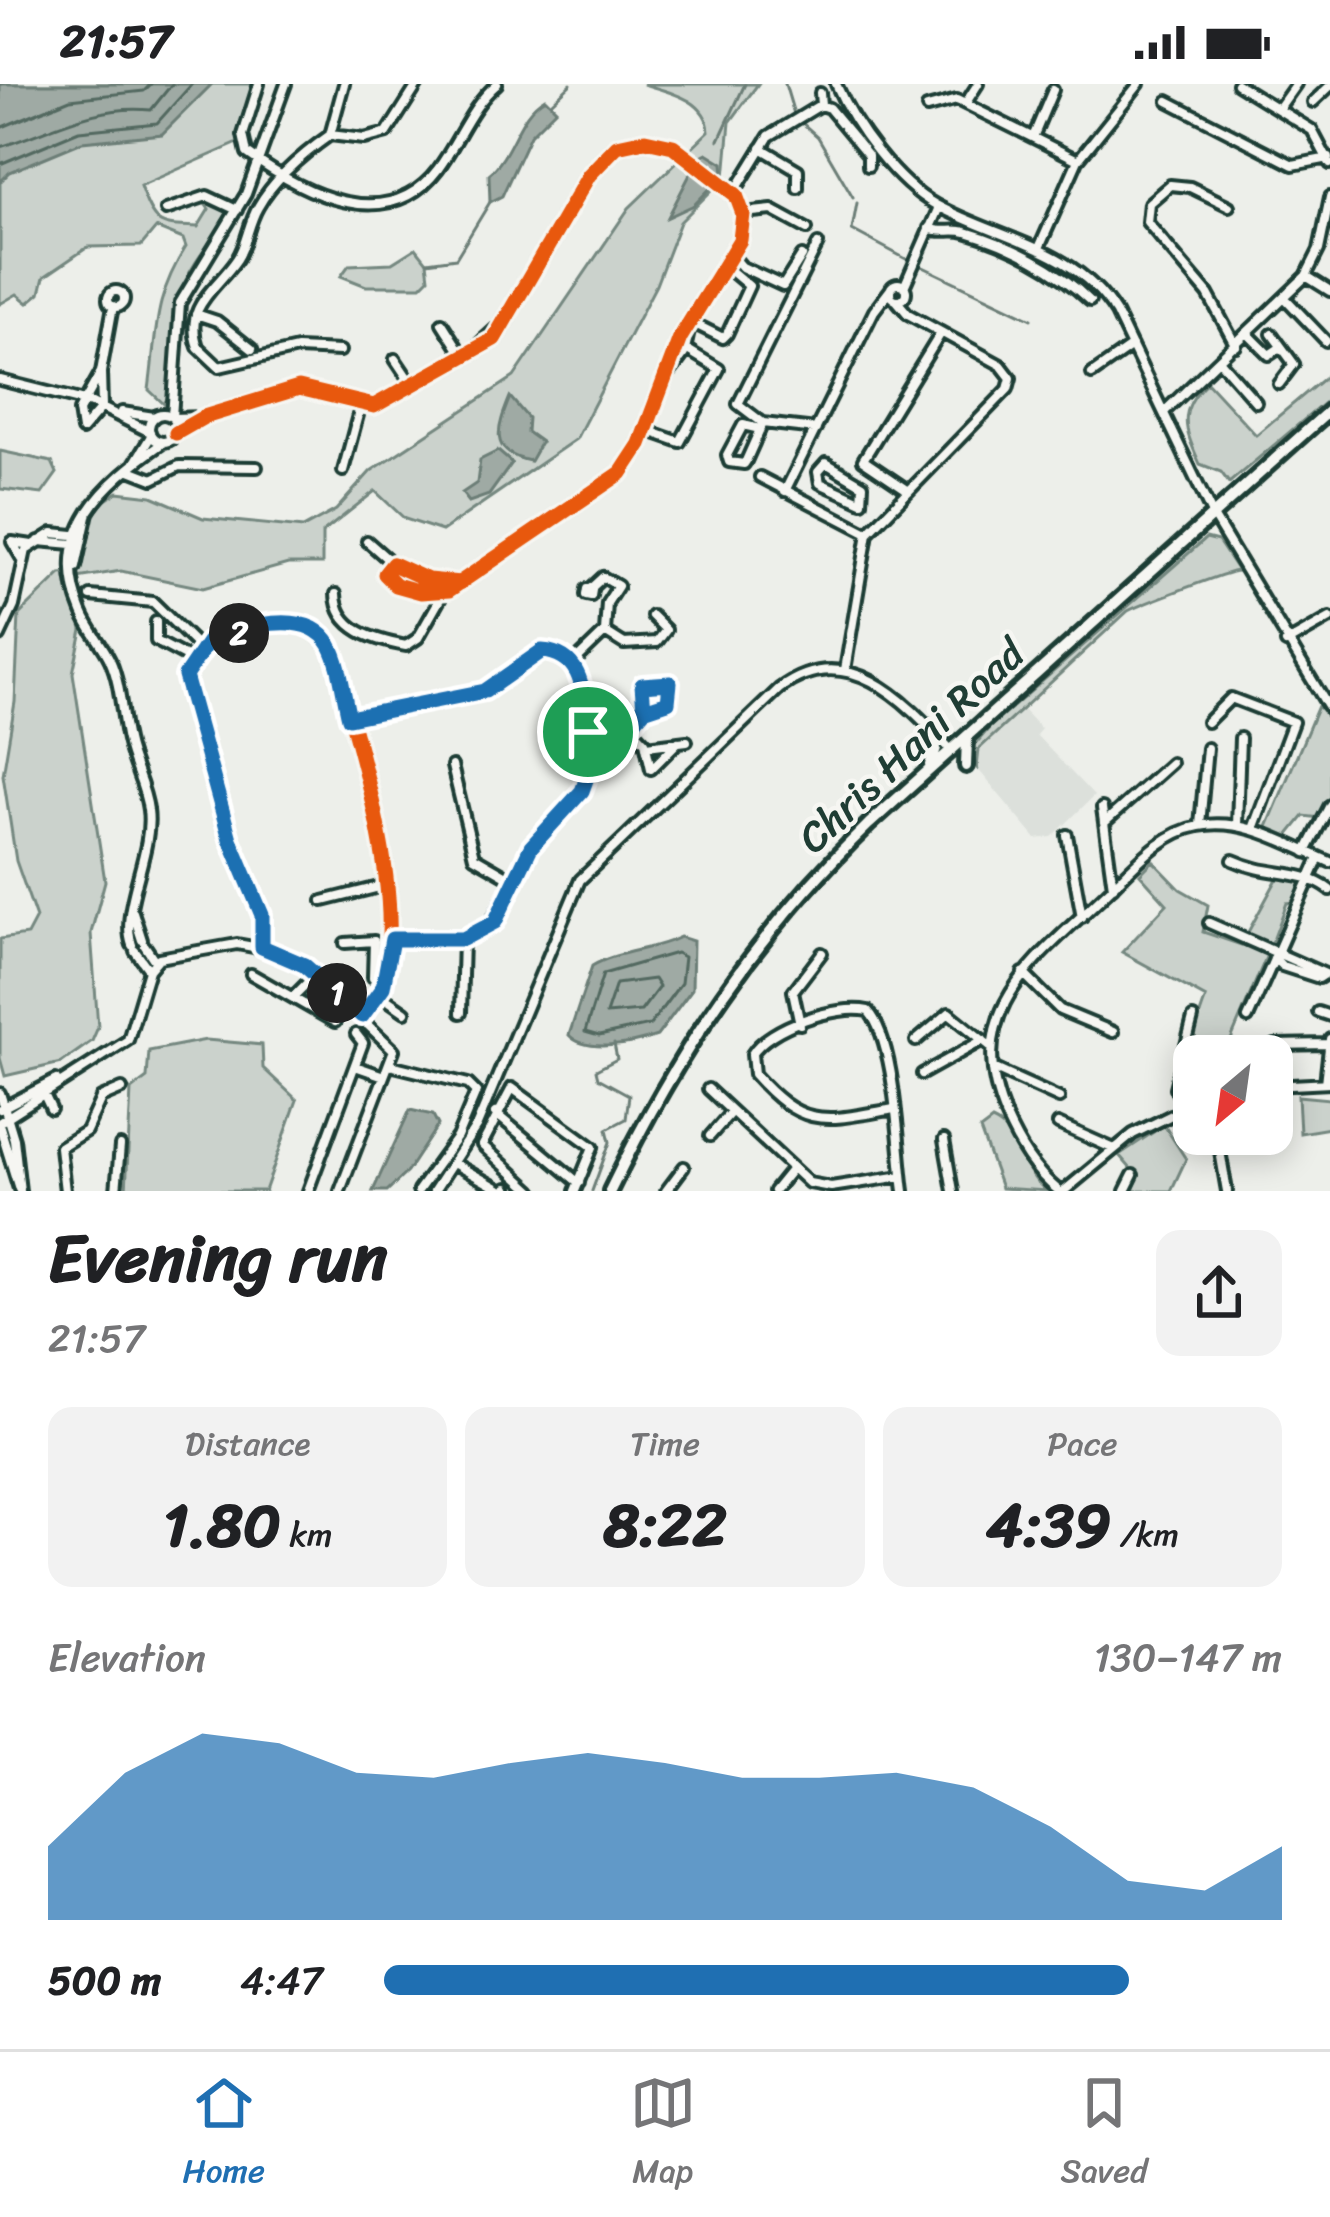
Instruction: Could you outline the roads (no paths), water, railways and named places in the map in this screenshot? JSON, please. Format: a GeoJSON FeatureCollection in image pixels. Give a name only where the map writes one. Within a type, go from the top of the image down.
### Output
{"type":"FeatureCollection","features":[{"type":"Feature","properties":{"kind":"main road","name":"Chris Hani Road"},"geometry":{"type":"LineString","coordinates":[[610,1191],[682,1054],[752,953],[844,848],[1330,410]]}},
{"type":"Feature","properties":{"kind":"main road"},"geometry":{"type":"LineString","coordinates":[[926,774],[936,751],[932,730],[953,735],[971,732]]}},
{"type":"Feature","properties":{"kind":"main road"},"geometry":{"type":"LineString","coordinates":[[966,766],[963,752],[971,732]]}},
{"type":"Feature","properties":{"kind":"street"},"geometry":{"type":"LineString","coordinates":[[259,84],[242,143],[259,161],[346,204],[393,202],[437,170],[496,84]]}},
{"type":"Feature","properties":{"kind":"street"},"geometry":{"type":"LineString","coordinates":[[132,467],[177,389],[180,303],[189,281],[237,210],[286,84]]}},
{"type":"Feature","properties":{"kind":"street"},"geometry":{"type":"LineString","coordinates":[[340,351],[297,349],[219,367],[198,347],[196,314],[207,290],[239,256],[258,206],[330,135],[333,108],[344,84]]}},
{"type":"Feature","properties":{"kind":"street"},"geometry":{"type":"LineString","coordinates":[[330,135],[364,139],[387,133],[418,84]]}},
{"type":"Feature","properties":{"kind":"street"},"geometry":{"type":"LineString","coordinates":[[836,84],[860,125],[896,168],[939,207],[1039,248],[1076,268],[1098,287],[1132,346],[1213,516],[1330,710]]}},
{"type":"Feature","properties":{"kind":"street"},"geometry":{"type":"LineString","coordinates":[[965,104],[978,84]]}},
{"type":"Feature","properties":{"kind":"street"},"geometry":{"type":"LineString","coordinates":[[1039,248],[1078,160],[1139,84]]}},
{"type":"Feature","properties":{"kind":"street"},"geometry":{"type":"LineString","coordinates":[[1168,101],[1293,165],[1329,161],[1312,130],[1237,84]]}},
{"type":"Feature","properties":{"kind":"street"},"geometry":{"type":"LineString","coordinates":[[1279,108],[1296,84]]}},
{"type":"Feature","properties":{"kind":"street"},"geometry":{"type":"LineString","coordinates":[[1313,101],[1330,86]]}},
{"type":"Feature","properties":{"kind":"street"},"geometry":{"type":"LineString","coordinates":[[1034,134],[1053,90]]}},
{"type":"Feature","properties":{"kind":"street"},"geometry":{"type":"LineString","coordinates":[[820,93],[821,105],[868,155],[868,166]]}},
{"type":"Feature","properties":{"kind":"street"},"geometry":{"type":"LineString","coordinates":[[927,108],[958,100],[1078,160]]}},
{"type":"Feature","properties":{"kind":"street"},"geometry":{"type":"LineString","coordinates":[[734,193],[761,148],[780,128],[821,105]]}},
{"type":"Feature","properties":{"kind":"street"},"geometry":{"type":"LineString","coordinates":[[343,471],[358,415],[467,354],[505,320],[589,175],[609,152],[626,142],[655,140],[693,159],[734,193],[743,213],[743,230],[691,322],[629,463],[611,482],[445,591],[411,589],[386,578],[393,564]]}},
{"type":"Feature","properties":{"kind":"street"},"geometry":{"type":"LineString","coordinates":[[761,148],[798,170],[798,188]]}},
{"type":"Feature","properties":{"kind":"street"},"geometry":{"type":"LineString","coordinates":[[1229,206],[1190,187],[1170,185],[1149,203],[1147,222],[1208,294],[1236,346]]}},
{"type":"Feature","properties":{"kind":"street"},"geometry":{"type":"LineString","coordinates":[[166,210],[207,196],[237,210]]}},
{"type":"Feature","properties":{"kind":"street"},"geometry":{"type":"LineString","coordinates":[[1164,412],[1306,276],[1319,250],[1330,197]]}},
{"type":"Feature","properties":{"kind":"street"},"geometry":{"type":"LineString","coordinates":[[785,491],[816,429],[896,296],[939,207]]}},
{"type":"Feature","properties":{"kind":"street"},"geometry":{"type":"LineString","coordinates":[[743,213],[772,210],[807,229]]}},
{"type":"Feature","properties":{"kind":"street"},"geometry":{"type":"LineString","coordinates":[[927,232],[964,231],[1006,248],[1060,275],[1090,301]]}},
{"type":"Feature","properties":{"kind":"street"},"geometry":{"type":"LineString","coordinates":[[762,426],[739,400],[818,244]]}},
{"type":"Feature","properties":{"kind":"street"},"geometry":{"type":"LineString","coordinates":[[1319,250],[1330,252]]}},
{"type":"Feature","properties":{"kind":"street"},"geometry":{"type":"LineString","coordinates":[[731,254],[742,268],[783,286],[802,256]]}},
{"type":"Feature","properties":{"kind":"street"},"geometry":{"type":"LineString","coordinates":[[691,322],[726,336],[749,286],[724,265]]}},
{"type":"Feature","properties":{"kind":"street"},"geometry":{"type":"LineString","coordinates":[[1306,276],[1330,290]]}},
{"type":"Feature","properties":{"kind":"street"},"geometry":{"type":"LineString","coordinates":[[845,670],[868,533],[1010,384],[1001,365],[941,333],[896,296]]}},
{"type":"Feature","properties":{"kind":"street"},"geometry":{"type":"LineString","coordinates":[[1286,299],[1327,341]]}},
{"type":"Feature","properties":{"kind":"street"},"geometry":{"type":"LineString","coordinates":[[100,372],[82,400],[78,421],[82,430],[102,407],[100,372],[113,306]]}},
{"type":"Feature","properties":{"kind":"street"},"geometry":{"type":"LineString","coordinates":[[196,314],[217,321],[252,349]]}},
{"type":"Feature","properties":{"kind":"street"},"geometry":{"type":"LineString","coordinates":[[442,322],[467,354]]}},
{"type":"Feature","properties":{"kind":"street"},"geometry":{"type":"LineString","coordinates":[[852,477],[941,333]]}},
{"type":"Feature","properties":{"kind":"street"},"geometry":{"type":"LineString","coordinates":[[1248,334],[1269,356],[1281,347]]}},
{"type":"Feature","properties":{"kind":"street"},"geometry":{"type":"LineString","coordinates":[[1271,334],[1294,364],[1279,384]]}},
{"type":"Feature","properties":{"kind":"street"},"geometry":{"type":"LineString","coordinates":[[1092,374],[1132,346]]}},
{"type":"Feature","properties":{"kind":"street"},"geometry":{"type":"LineString","coordinates":[[646,430],[680,442],[719,369],[682,347]]}},
{"type":"Feature","properties":{"kind":"street"},"geometry":{"type":"LineString","coordinates":[[395,359],[413,386]]}},
{"type":"Feature","properties":{"kind":"street"},"geometry":{"type":"LineString","coordinates":[[1220,360],[1256,402]]}},
{"type":"Feature","properties":{"kind":"street"},"geometry":{"type":"LineString","coordinates":[[0,380],[114,411],[204,417]]}},
{"type":"Feature","properties":{"kind":"street"},"geometry":{"type":"LineString","coordinates":[[152,966],[138,946],[133,910],[149,828],[146,794],[127,742],[113,667],[82,613],[75,571],[77,540],[89,510],[132,467],[204,417],[298,388],[318,389],[358,415]]}},
{"type":"Feature","properties":{"kind":"street"},"geometry":{"type":"LineString","coordinates":[[346,403],[374,406]]}},
{"type":"Feature","properties":{"kind":"street"},"geometry":{"type":"LineString","coordinates":[[114,411],[164,442]]}},
{"type":"Feature","properties":{"kind":"street"},"geometry":{"type":"LineString","coordinates":[[165,417],[176,434]]}},
{"type":"Feature","properties":{"kind":"street"},"geometry":{"type":"LineString","coordinates":[[762,426],[744,464],[729,462],[727,455],[743,424],[816,429]]}},
{"type":"Feature","properties":{"kind":"street"},"geometry":{"type":"LineString","coordinates":[[863,460],[909,491]]}},
{"type":"Feature","properties":{"kind":"street"},"geometry":{"type":"LineString","coordinates":[[826,463],[852,477],[867,491],[860,503],[817,477],[826,463]]}},
{"type":"Feature","properties":{"kind":"street"},"geometry":{"type":"LineString","coordinates":[[132,467],[153,479],[179,466],[257,467]]}},
{"type":"Feature","properties":{"kind":"street"},"geometry":{"type":"LineString","coordinates":[[760,477],[868,533]]}},
{"type":"Feature","properties":{"kind":"street"},"geometry":{"type":"LineString","coordinates":[[22,559],[12,542],[77,540]]}},
{"type":"Feature","properties":{"kind":"street"},"geometry":{"type":"LineString","coordinates":[[368,541],[393,564],[418,576],[460,583]]}},
{"type":"Feature","properties":{"kind":"street"},"geometry":{"type":"LineString","coordinates":[[0,636],[14,606],[22,559],[35,543]]}},
{"type":"Feature","properties":{"kind":"street"},"geometry":{"type":"LineString","coordinates":[[411,589],[418,576]]}},
{"type":"Feature","properties":{"kind":"street"},"geometry":{"type":"LineString","coordinates":[[573,663],[605,632],[607,603],[618,586],[603,577],[590,589]]}},
{"type":"Feature","properties":{"kind":"street"},"geometry":{"type":"LineString","coordinates":[[336,594],[338,609],[352,629],[406,646],[418,638],[445,591]]}},
{"type":"Feature","properties":{"kind":"street"},"geometry":{"type":"LineString","coordinates":[[92,596],[153,602],[201,649]]}},
{"type":"Feature","properties":{"kind":"street"},"geometry":{"type":"LineString","coordinates":[[605,632],[624,644],[657,642],[666,630],[652,616]]}},
{"type":"Feature","properties":{"kind":"street"},"geometry":{"type":"LineString","coordinates":[[1286,643],[1330,618]]}},
{"type":"Feature","properties":{"kind":"street"},"geometry":{"type":"LineString","coordinates":[[156,622],[156,641],[192,660]]}},
{"type":"Feature","properties":{"kind":"street"},"geometry":{"type":"LineString","coordinates":[[262,947],[262,915],[230,839],[186,692],[192,660],[217,638],[276,623],[306,625],[331,647],[387,885],[392,945],[379,994],[362,1016]]}},
{"type":"Feature","properties":{"kind":"street"},"geometry":{"type":"LineString","coordinates":[[349,718],[485,691],[542,651],[573,663]]}},
{"type":"Feature","properties":{"kind":"street"},"geometry":{"type":"LineString","coordinates":[[376,947],[463,939],[495,922],[531,847],[582,791],[590,769],[588,732],[573,663]]}},
{"type":"Feature","properties":{"kind":"street"},"geometry":{"type":"LineString","coordinates":[[434,1191],[455,1164],[524,1019],[564,909],[585,874],[786,684],[819,671],[845,670],[886,687],[951,750]]}},
{"type":"Feature","properties":{"kind":"street"},"geometry":{"type":"LineString","coordinates":[[588,732],[630,726],[644,710],[668,702],[670,683],[642,685],[644,710]]}},
{"type":"Feature","properties":{"kind":"street"},"geometry":{"type":"LineString","coordinates":[[1207,722],[1231,698],[1293,722],[1253,830]]}},
{"type":"Feature","properties":{"kind":"street"},"geometry":{"type":"LineString","coordinates":[[630,726],[647,746],[651,769],[683,741],[647,746]]}},
{"type":"Feature","properties":{"kind":"street"},"geometry":{"type":"LineString","coordinates":[[1237,826],[1240,738]]}},
{"type":"Feature","properties":{"kind":"street"},"geometry":{"type":"LineString","coordinates":[[1200,826],[1207,748]]}},
{"type":"Feature","properties":{"kind":"street"},"geometry":{"type":"LineString","coordinates":[[1104,824],[1171,763]]}},
{"type":"Feature","properties":{"kind":"street"},"geometry":{"type":"LineString","coordinates":[[452,766],[474,857],[512,879]]}},
{"type":"Feature","properties":{"kind":"street"},"geometry":{"type":"LineString","coordinates":[[1306,852],[1330,805]]}},
{"type":"Feature","properties":{"kind":"street"},"geometry":{"type":"LineString","coordinates":[[1102,808],[1113,887]]}},
{"type":"Feature","properties":{"kind":"street"},"geometry":{"type":"LineString","coordinates":[[1173,1115],[1113,1148],[1061,1191],[1018,1141],[991,1067],[987,1043],[1002,1006],[1023,973],[1160,843],[1200,826],[1237,826],[1330,862]]}},
{"type":"Feature","properties":{"kind":"street"},"geometry":{"type":"LineString","coordinates":[[1067,835],[1082,916]]}},
{"type":"Feature","properties":{"kind":"street"},"geometry":{"type":"LineString","coordinates":[[1248,1018],[1319,858]]}},
{"type":"Feature","properties":{"kind":"street"},"geometry":{"type":"LineString","coordinates":[[1234,860],[1264,874],[1311,877],[1330,890]]}},
{"type":"Feature","properties":{"kind":"street"},"geometry":{"type":"LineString","coordinates":[[323,901],[387,885]]}},
{"type":"Feature","properties":{"kind":"street"},"geometry":{"type":"LineString","coordinates":[[1209,923],[1325,974],[1316,977],[1282,966],[1275,955]]}},
{"type":"Feature","properties":{"kind":"street"},"geometry":{"type":"LineString","coordinates":[[345,943],[369,939],[376,947],[373,977]]}},
{"type":"Feature","properties":{"kind":"street"},"geometry":{"type":"LineString","coordinates":[[461,1013],[463,939]]}},
{"type":"Feature","properties":{"kind":"street"},"geometry":{"type":"LineString","coordinates":[[152,966],[227,945],[262,947],[316,974],[392,1045],[394,1054],[340,1191]]}},
{"type":"Feature","properties":{"kind":"street"},"geometry":{"type":"LineString","coordinates":[[800,1024],[793,991],[822,953]]}},
{"type":"Feature","properties":{"kind":"street"},"geometry":{"type":"LineString","coordinates":[[3,1116],[132,1034],[152,966]]}},
{"type":"Feature","properties":{"kind":"street"},"geometry":{"type":"LineString","coordinates":[[1023,973],[1060,1010],[1114,1032]]}},
{"type":"Feature","properties":{"kind":"street"},"geometry":{"type":"LineString","coordinates":[[251,974],[335,1022]]}},
{"type":"Feature","properties":{"kind":"street"},"geometry":{"type":"LineString","coordinates":[[295,996],[316,974]]}},
{"type":"Feature","properties":{"kind":"street"},"geometry":{"type":"LineString","coordinates":[[379,994],[405,1012]]}},
{"type":"Feature","properties":{"kind":"street"},"geometry":{"type":"LineString","coordinates":[[894,1109],[814,1120],[793,1113],[754,1074],[751,1059],[766,1037],[846,1010],[868,1011],[878,1023],[894,1109],[904,1191]]}},
{"type":"Feature","properties":{"kind":"street"},"geometry":{"type":"LineString","coordinates":[[1318,1012],[1330,1016]]}},
{"type":"Feature","properties":{"kind":"street"},"geometry":{"type":"LineString","coordinates":[[916,1041],[949,1013],[987,1043]]}},
{"type":"Feature","properties":{"kind":"street"},"geometry":{"type":"LineString","coordinates":[[1189,1035],[1193,1018]]}},
{"type":"Feature","properties":{"kind":"street"},"geometry":{"type":"LineString","coordinates":[[308,1191],[364,1041],[356,1034]]}},
{"type":"Feature","properties":{"kind":"street"},"geometry":{"type":"LineString","coordinates":[[1293,1045],[1329,1042],[1328,1083],[1293,1085]]}},
{"type":"Feature","properties":{"kind":"street"},"geometry":{"type":"LineString","coordinates":[[922,1074],[987,1043]]}},
{"type":"Feature","properties":{"kind":"street"},"geometry":{"type":"LineString","coordinates":[[390,1065],[468,1084],[476,1092],[457,1137],[418,1191]]}},
{"type":"Feature","properties":{"kind":"street"},"geometry":{"type":"LineString","coordinates":[[355,1066],[384,1076]]}},
{"type":"Feature","properties":{"kind":"street"},"geometry":{"type":"LineString","coordinates":[[991,1067],[1059,1098]]}},
{"type":"Feature","properties":{"kind":"street"},"geometry":{"type":"LineString","coordinates":[[495,1113],[577,1187],[593,1155],[590,1144],[515,1088],[506,1093],[495,1113],[484,1149],[532,1191]]}},
{"type":"Feature","properties":{"kind":"street"},"geometry":{"type":"LineString","coordinates":[[65,1191],[60,1147],[85,1133],[101,1098],[122,1089]]}},
{"type":"Feature","properties":{"kind":"street"},"geometry":{"type":"LineString","coordinates":[[708,1089],[791,1170],[816,1185],[843,1188],[902,1176]]}},
{"type":"Feature","properties":{"kind":"street"},"geometry":{"type":"LineString","coordinates":[[43,1092],[51,1108]]}},
{"type":"Feature","properties":{"kind":"street"},"geometry":{"type":"LineString","coordinates":[[0,1093],[20,1191]]}},
{"type":"Feature","properties":{"kind":"street"},"geometry":{"type":"LineString","coordinates":[[710,1136],[731,1112]]}},
{"type":"Feature","properties":{"kind":"street"},"geometry":{"type":"LineString","coordinates":[[1058,1124],[1113,1148]]}},
{"type":"Feature","properties":{"kind":"street"},"geometry":{"type":"LineString","coordinates":[[944,1140],[953,1191]]}},
{"type":"Feature","properties":{"kind":"street"},"geometry":{"type":"LineString","coordinates":[[116,1191],[119,1146]]}},
{"type":"Feature","properties":{"kind":"street"},"geometry":{"type":"LineString","coordinates":[[1221,1155],[1227,1191]]}},
{"type":"Feature","properties":{"kind":"street"},"geometry":{"type":"LineString","coordinates":[[455,1164],[503,1190],[517,1178]]}},
{"type":"Feature","properties":{"kind":"street"},"geometry":{"type":"LineString","coordinates":[[666,1191],[683,1167]]}},
{"type":"Feature","properties":{"kind":"street"},"geometry":{"type":"LineString","coordinates":[[774,1191],[791,1170]]}},
{"type":"Feature","properties":{"kind":"street"},"geometry":{"type":"LineString","coordinates":[[1125,1191],[1133,1175]]}},
{"type":"Feature","properties":{"kind":"water"},"geometry":{"type":"Polygon","coordinates":[[[0,84],[212,84],[162,134],[82,142],[10,172],[0,182],[0,84]]]}},
{"type":"Feature","properties":{"kind":"water"},"geometry":{"type":"Polygon","coordinates":[[[545,98],[556,109],[530,135],[502,196],[490,202],[489,174],[528,114],[545,98]]]}},
{"type":"Feature","properties":{"kind":"water"},"geometry":{"type":"Polygon","coordinates":[[[707,153],[723,163],[724,174],[694,205],[668,217],[699,157],[707,153]]]}},
{"type":"Feature","properties":{"kind":"water"},"geometry":{"type":"Polygon","coordinates":[[[510,397],[528,418],[527,432],[541,442],[530,461],[507,452],[499,437],[510,397]]]}},
{"type":"Feature","properties":{"kind":"water"},"geometry":{"type":"Polygon","coordinates":[[[498,451],[512,463],[489,495],[469,502],[462,493],[477,483],[480,460],[498,451]]]}},
{"type":"Feature","properties":{"kind":"water"},"geometry":{"type":"Polygon","coordinates":[[[680,937],[693,941],[692,989],[657,1036],[598,1046],[569,1035],[592,966],[680,937]]]}},
{"type":"Feature","properties":{"kind":"water"},"geometry":{"type":"Polygon","coordinates":[[[410,1110],[433,1115],[438,1125],[407,1172],[387,1191],[373,1191],[410,1110]]]}},
{"type":"Feature","properties":{"kind":"waterway"},"geometry":{"type":"LineString","coordinates":[[552,102],[571,84]]}},
{"type":"Feature","properties":{"kind":"waterway"},"geometry":{"type":"LineString","coordinates":[[719,140],[745,84]]}},
{"type":"Feature","properties":{"kind":"waterway"},"geometry":{"type":"LineString","coordinates":[[785,84],[794,114]]}},
{"type":"Feature","properties":{"kind":"waterway"},"geometry":{"type":"LineString","coordinates":[[800,121],[818,137],[853,197]]}},
{"type":"Feature","properties":{"kind":"waterway"},"geometry":{"type":"LineString","coordinates":[[427,262],[456,258],[490,202]]}},
{"type":"Feature","properties":{"kind":"waterway"},"geometry":{"type":"LineString","coordinates":[[857,203],[852,230],[908,260]]}},
{"type":"Feature","properties":{"kind":"waterway"},"geometry":{"type":"LineString","coordinates":[[917,264],[1032,319]]}},
{"type":"Feature","properties":{"kind":"waterway"},"geometry":{"type":"LineString","coordinates":[[592,1191],[610,1142],[607,1129],[626,1119],[629,1095],[598,1078],[596,1070],[617,1059],[614,1044]]}}]}
